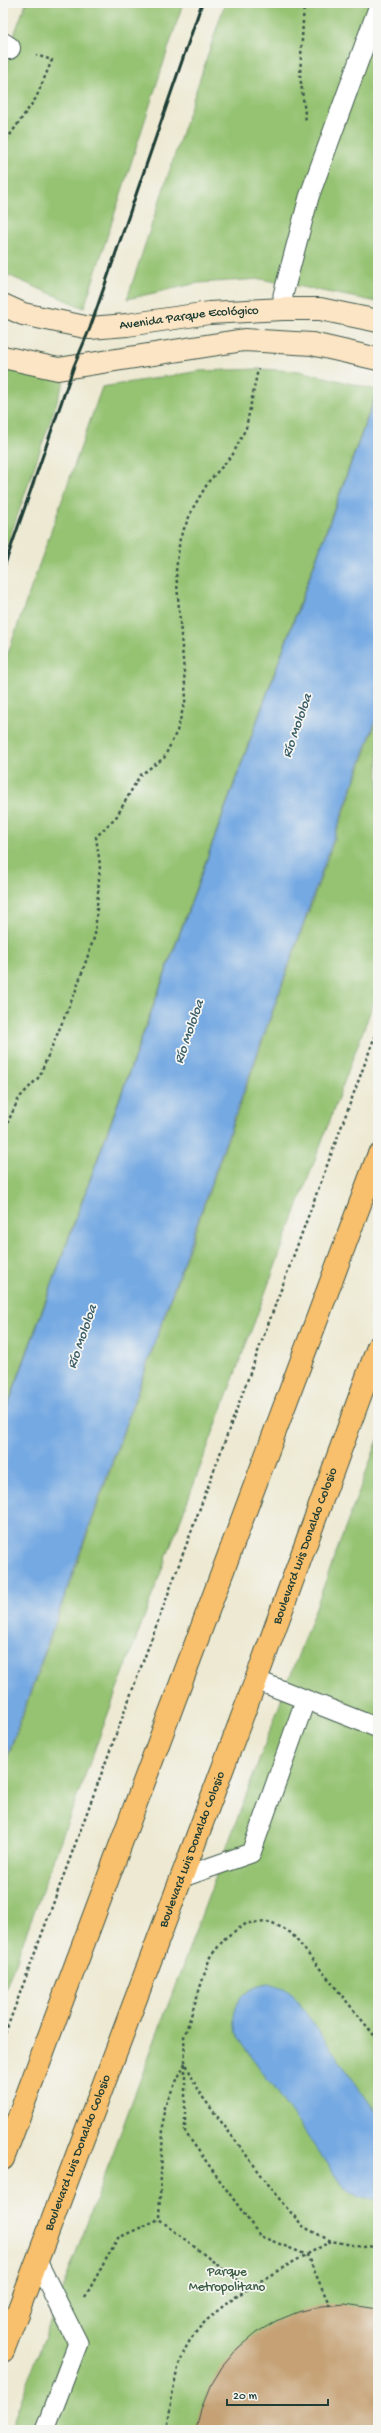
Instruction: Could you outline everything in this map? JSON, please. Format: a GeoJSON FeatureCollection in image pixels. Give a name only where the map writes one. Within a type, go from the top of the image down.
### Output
{"type":"FeatureCollection","features":[{"type":"Feature","properties":{"kind":"main road"},"geometry":{"type":"LineString","coordinates":[[3,2159],[378,1156]]}},
{"type":"Feature","properties":{"kind":"main road","name":"Boulevard Luis Donaldo Colosio"},"geometry":{"type":"LineString","coordinates":[[3,2351],[180,1878],[256,1680],[378,1347]]}},
{"type":"Feature","properties":{"kind":"street","name":"Avenida Parque Ecológico"},"geometry":{"type":"LineString","coordinates":[[3,305],[23,314],[90,328],[126,325],[209,313],[283,309],[320,309],[378,321]]}},
{"type":"Feature","properties":{"kind":"street"},"geometry":{"type":"LineString","coordinates":[[3,357],[58,369],[244,340],[312,344],[378,359]]}},
{"type":"Feature","properties":{"kind":"lane"},"geometry":{"type":"LineString","coordinates":[[283,309],[283,295],[309,197],[378,8]]}},
{"type":"Feature","properties":{"kind":"lane"},"geometry":{"type":"LineString","coordinates":[[256,1680],[306,1701],[378,1728]]}},
{"type":"Feature","properties":{"kind":"lane"},"geometry":{"type":"LineString","coordinates":[[180,1878],[251,1853],[306,1701]]}},
{"type":"Feature","properties":{"kind":"lane"},"geometry":{"type":"LineString","coordinates":[[37,2261],[78,2343],[45,2430]]}},
{"type":"Feature","properties":{"kind":"path"},"geometry":{"type":"LineString","coordinates":[[304,3],[300,75],[307,125]]}},
{"type":"Feature","properties":{"kind":"path"},"geometry":{"type":"LineString","coordinates":[[3,145],[36,98],[52,60],[6,46]]}},
{"type":"Feature","properties":{"kind":"path"},"geometry":{"type":"LineString","coordinates":[[3,1141],[6,1126],[19,1098],[40,1077],[76,990],[95,935],[100,865],[96,837],[117,816],[140,775],[164,758],[178,731],[186,698],[176,570],[180,538],[193,508],[209,481],[232,456],[246,428],[258,369],[269,341]]}},
{"type":"Feature","properties":{"kind":"path"},"geometry":{"type":"LineString","coordinates":[[3,2039],[378,1028]]}},
{"type":"Feature","properties":{"kind":"path"},"geometry":{"type":"LineString","coordinates":[[330,2306],[307,2255],[260,2236],[185,2132],[186,2061],[184,2037],[210,1957],[226,1937],[247,1923],[271,1922],[291,1933],[378,2040]]}},
{"type":"Feature","properties":{"kind":"path"},"geometry":{"type":"LineString","coordinates":[[159,2219],[164,2107],[186,2061]]}},
{"type":"Feature","properties":{"kind":"path"},"geometry":{"type":"LineString","coordinates":[[186,2061],[198,2091],[284,2205],[304,2226],[331,2241],[363,2247],[378,2246]]}},
{"type":"Feature","properties":{"kind":"path"},"geometry":{"type":"LineString","coordinates":[[159,2219],[248,2289]]}},
{"type":"Feature","properties":{"kind":"path"},"geometry":{"type":"LineString","coordinates":[[69,2326],[118,2238],[159,2219]]}},
{"type":"Feature","properties":{"kind":"path"},"geometry":{"type":"LineString","coordinates":[[167,2430],[178,2371],[192,2336],[210,2318],[248,2289],[331,2241]]}},
{"type":"Feature","properties":{"kind":"green space"},"geometry":{"type":"Polygon","coordinates":[[[26,3],[183,3],[84,308],[3,273],[3,118],[9,48],[26,3]]]}},
{"type":"Feature","properties":{"kind":"green space"},"geometry":{"type":"Polygon","coordinates":[[[225,3],[378,3],[378,302],[261,279],[198,283],[127,299],[225,3]]]}},
{"type":"Feature","properties":{"kind":"green space"},"geometry":{"type":"Polygon","coordinates":[[[3,353],[66,376],[3,557],[3,353]]]}},
{"type":"Feature","properties":{"kind":"green space"},"geometry":{"type":"Polygon","coordinates":[[[258,369],[300,371],[377,390],[3,1417],[3,667],[102,387],[200,371],[258,369]]]}},
{"type":"Feature","properties":{"kind":"green space"},"geometry":{"type":"Polygon","coordinates":[[[378,717],[378,991],[3,1995],[3,1772],[378,717]]]}},
{"type":"Feature","properties":{"kind":"green space","name":"Parque Metropolitano"},"geometry":{"type":"Polygon","coordinates":[[[378,1440],[378,2430],[10,2430],[378,1440]]]}},
{"type":"Feature","properties":{"kind":"water","name":"Río Mololoa"},"geometry":{"type":"Polygon","coordinates":[[[378,390],[378,713],[3,1768],[3,1420],[378,390]]]}},
{"type":"Feature","properties":{"kind":"water"},"geometry":{"type":"Polygon","coordinates":[[[272,1984],[284,1988],[293,1995],[378,2115],[378,2198],[362,2198],[349,2191],[341,2184],[235,2033],[234,2014],[241,1998],[254,1988],[272,1984]]]}},
{"type":"Feature","properties":{"kind":"building"},"geometry":{"type":"Polygon","coordinates":[[[345,2304],[378,2309],[378,2430],[196,2430],[201,2409],[210,2387],[222,2367],[238,2348],[256,2333],[276,2321],[298,2312],[322,2306],[345,2304]]]}},
{"type":"Feature","properties":{"kind":"railway"},"geometry":{"type":"LineString","coordinates":[[3,570],[74,366],[90,328],[202,3]]}}]}
